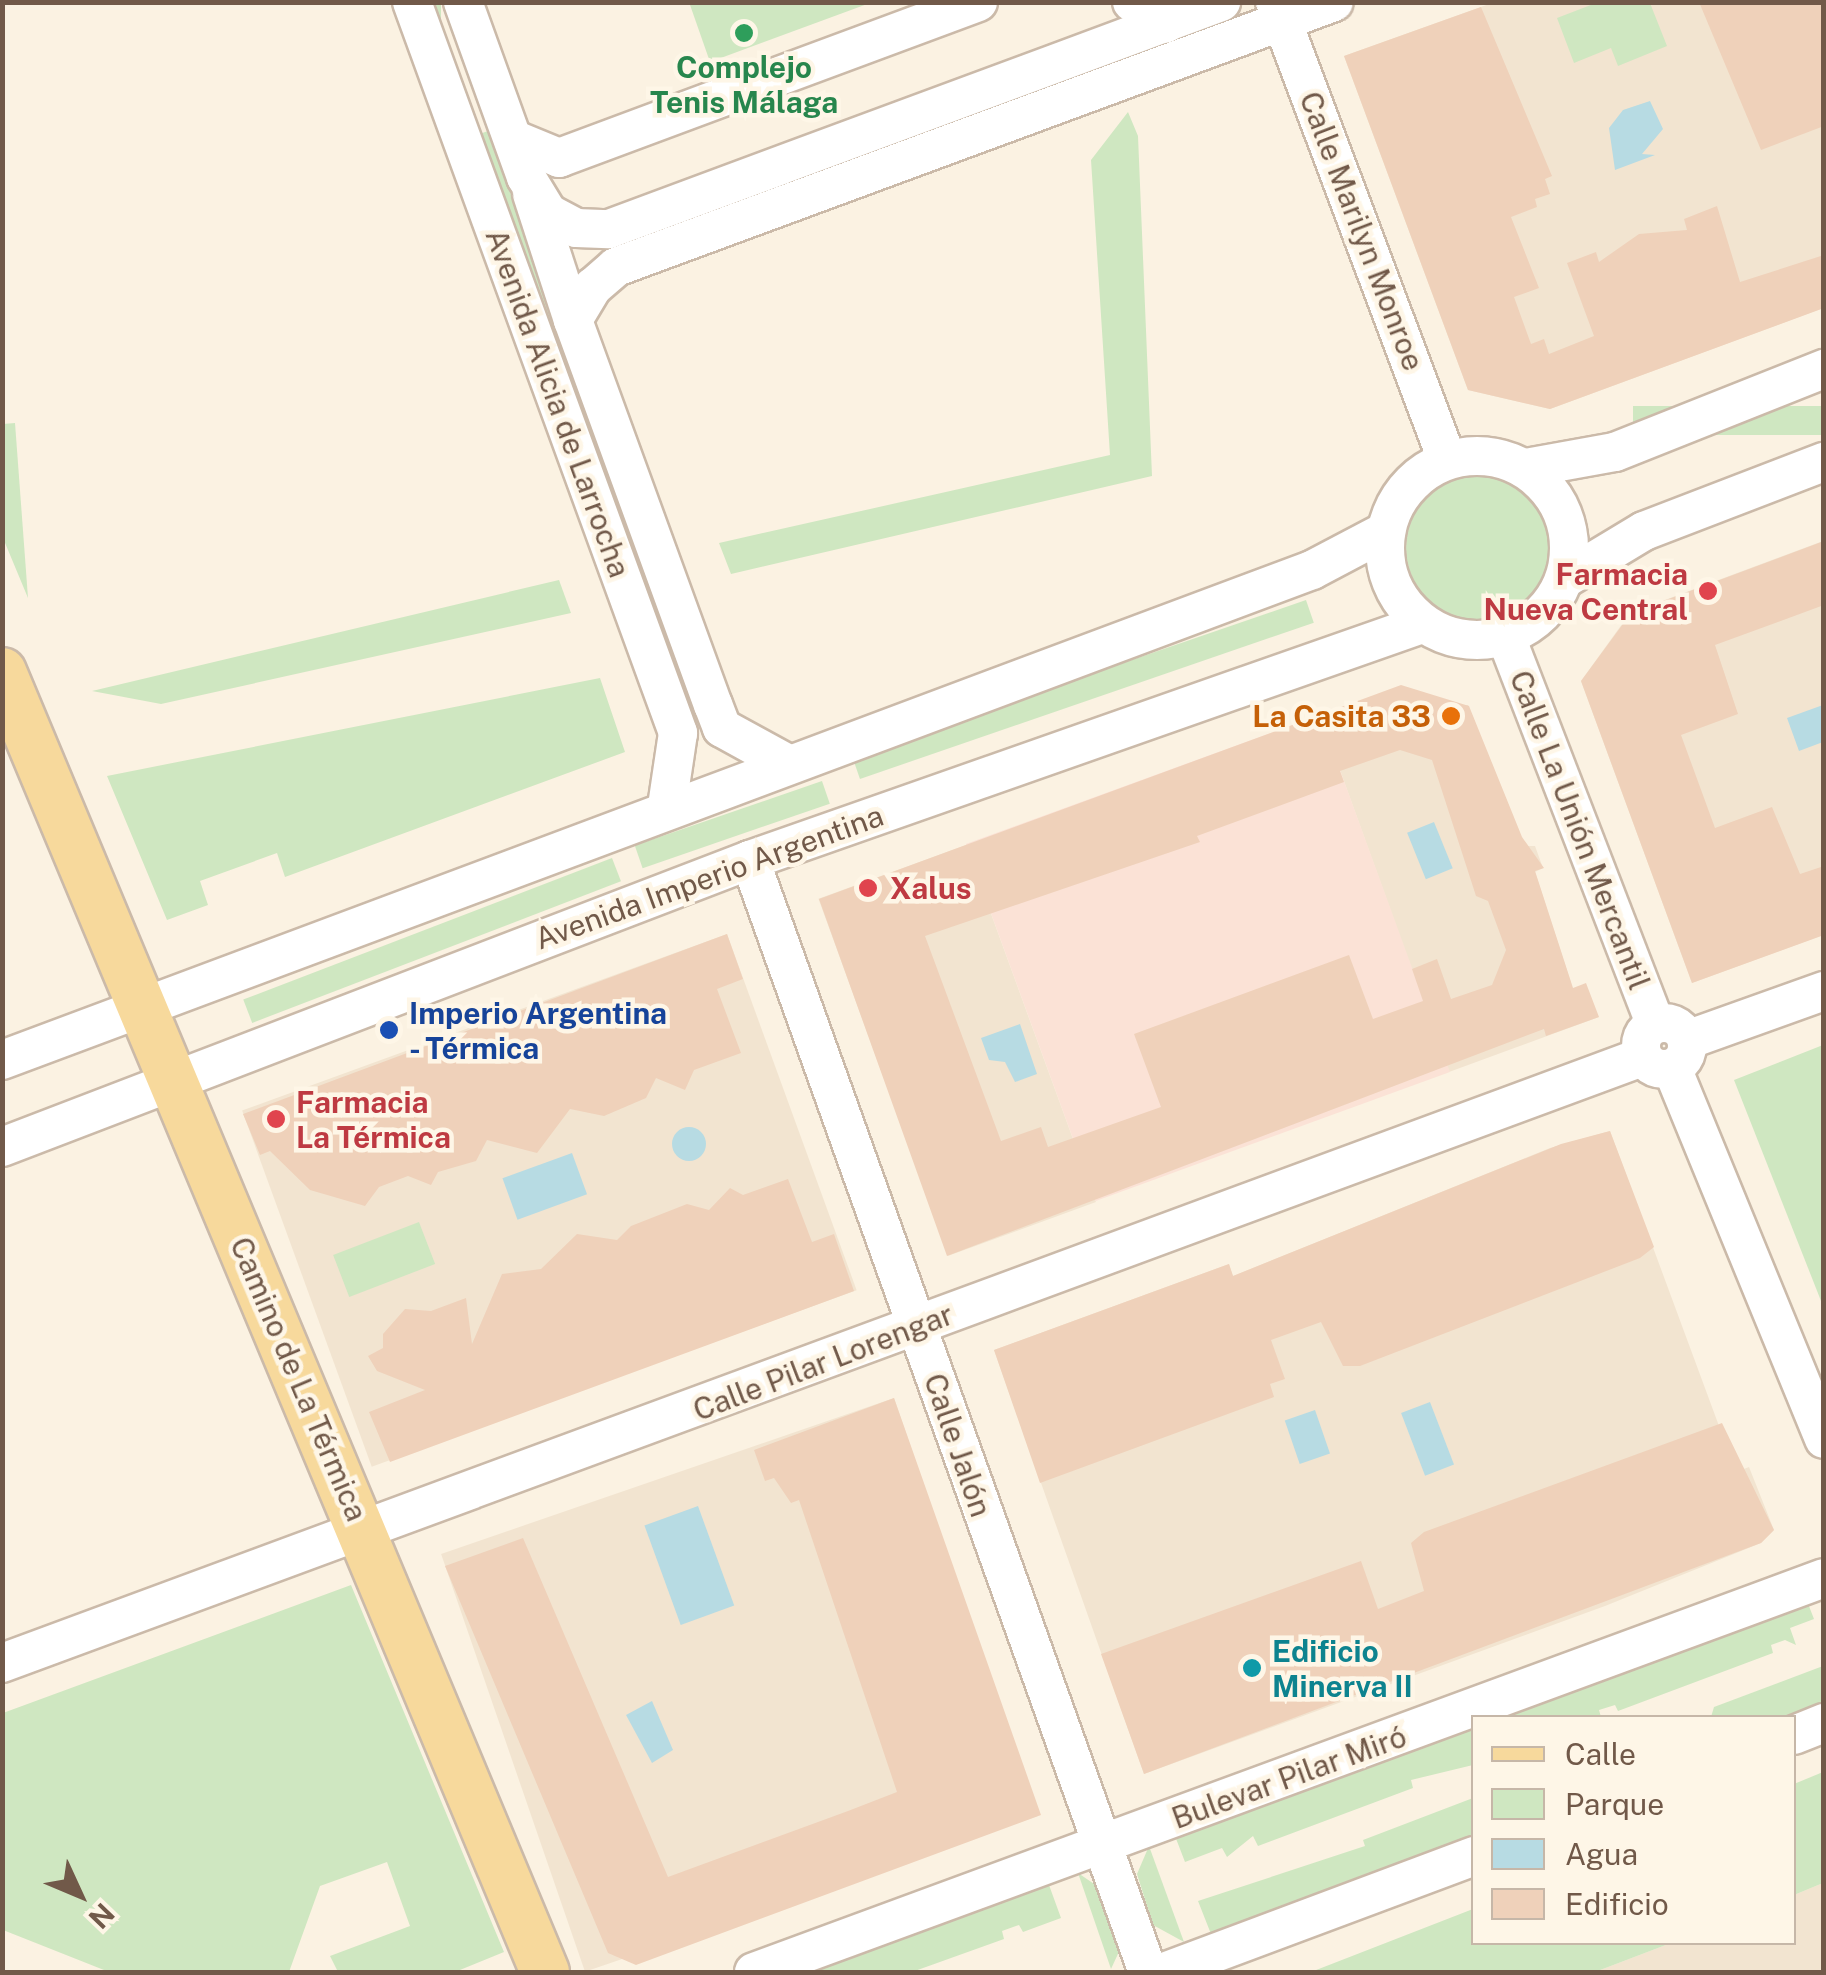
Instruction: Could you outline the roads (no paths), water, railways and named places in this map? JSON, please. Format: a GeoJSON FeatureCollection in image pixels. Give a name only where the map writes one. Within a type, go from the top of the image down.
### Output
{"type":"FeatureCollection","features":[{"type":"Feature","properties":{"kind":"main road","name":"Camino de La Térmica"},"geometry":{"type":"LineString","coordinates":[[2,672],[365,1532],[545,1972]]}},
{"type":"Feature","properties":{"kind":"street","name":"Avenida Alicia de Larrocha"},"geometry":{"type":"LineString","coordinates":[[412,2],[678,733],[667,807]]}},
{"type":"Feature","properties":{"kind":"street","name":"Avenida Alicia de Larrocha"},"geometry":{"type":"LineString","coordinates":[[463,2],[573,320],[722,728],[786,763]]}},
{"type":"Feature","properties":{"kind":"street"},"geometry":{"type":"LineString","coordinates":[[512,139],[559,158],[978,2]]}},
{"type":"Feature","properties":{"kind":"street"},"geometry":{"type":"LineString","coordinates":[[1132,2],[1166,24]]}},
{"type":"Feature","properties":{"kind":"street","name":"Avenida Alicia de Larrocha"},"geometry":{"type":"LineString","coordinates":[[526,178],[548,213],[576,228],[610,229],[1221,2]]}},
{"type":"Feature","properties":{"kind":"street","name":"Avenida Alicia de Larrocha"},"geometry":{"type":"LineString","coordinates":[[573,320],[616,267],[1278,12],[1334,2]]}},
{"type":"Feature","properties":{"kind":"street","name":"Calle Marilyn Monroe"},"geometry":{"type":"LineString","coordinates":[[1278,12],[1446,460]]}},
{"type":"Feature","properties":{"kind":"street"},"geometry":{"type":"LineString","coordinates":[[1824,368],[1615,452],[1526,468],[1473,454],[1446,460],[1397,501],[1386,532],[1392,582],[1422,624],[1477,642],[1506,637],[1543,614],[1566,578],[1644,531],[1824,462]]}},
{"type":"Feature","properties":{"kind":"street"},"geometry":{"type":"LineString","coordinates":[[1526,468],[1556,496],[1570,536],[1566,578]]}},
{"type":"Feature","properties":{"kind":"street"},"geometry":{"type":"LineString","coordinates":[[2,1060],[667,807],[1312,570],[1386,532]]}},
{"type":"Feature","properties":{"kind":"street","name":"Avenida Imperio Argentina"},"geometry":{"type":"LineString","coordinates":[[2,1147],[750,860],[1422,624]]}},
{"type":"Feature","properties":{"kind":"street","name":"Calle La Unión Mercantil"},"geometry":{"type":"LineString","coordinates":[[1506,637],[1664,1047],[1824,1439]]}},
{"type":"Feature","properties":{"kind":"street","name":"Calle Jalón"},"geometry":{"type":"LineString","coordinates":[[750,860],[1148,1972]]}},
{"type":"Feature","properties":{"kind":"street","name":"Calle Pilar Lorengar"},"geometry":{"type":"LineString","coordinates":[[2,1663],[1824,990]]}},
{"type":"Feature","properties":{"kind":"street","name":"Bulevar Pilar Miró"},"geometry":{"type":"LineString","coordinates":[[754,1972],[1101,1848],[1824,1578]]}},
{"type":"Feature","properties":{"kind":"street"},"geometry":{"type":"LineString","coordinates":[[1796,1734],[1824,1723]]}},
{"type":"Feature","properties":{"kind":"street"},"geometry":{"type":"LineString","coordinates":[[1164,1972],[1471,1857]]}},
{"type":"Feature","properties":{"kind":"water"},"geometry":{"type":"Polygon","coordinates":[[[1650,101],[1663,129],[1642,154],[1655,155],[1615,170],[1609,128],[1623,110],[1650,101]]]}},
{"type":"Feature","properties":{"kind":"water"},"geometry":{"type":"Polygon","coordinates":[[[1823,705],[1823,742],[1799,751],[1787,718],[1823,705]]]}},
{"type":"Feature","properties":{"kind":"water"},"geometry":{"type":"Polygon","coordinates":[[[1434,822],[1453,868],[1426,879],[1407,833],[1434,822]]]}},
{"type":"Feature","properties":{"kind":"water"},"geometry":{"type":"Polygon","coordinates":[[[1020,1024],[1037,1074],[1015,1082],[1005,1062],[989,1060],[981,1038],[1020,1024]]]}},
{"type":"Feature","properties":{"kind":"water"},"geometry":{"type":"Polygon","coordinates":[[[689,1127],[701,1132],[706,1144],[701,1156],[689,1161],[677,1156],[672,1144],[677,1132],[689,1127]]]}},
{"type":"Feature","properties":{"kind":"water"},"geometry":{"type":"Polygon","coordinates":[[[572,1153],[587,1194],[518,1220],[502,1178],[572,1153]]]}},
{"type":"Feature","properties":{"kind":"water"},"geometry":{"type":"Polygon","coordinates":[[[1430,1402],[1454,1465],[1425,1476],[1401,1413],[1430,1402]]]}},
{"type":"Feature","properties":{"kind":"water"},"geometry":{"type":"Polygon","coordinates":[[[1315,1410],[1330,1453],[1300,1464],[1285,1420],[1315,1410]]]}},
{"type":"Feature","properties":{"kind":"water"},"geometry":{"type":"Polygon","coordinates":[[[698,1506],[734,1606],[681,1625],[644,1525],[698,1506]]]}},
{"type":"Feature","properties":{"kind":"water"},"geometry":{"type":"Polygon","coordinates":[[[652,1701],[673,1750],[652,1763],[626,1715],[652,1701]]]}},
{"type":"Feature","properties":{"kind":"place","name":"Complejo Tenis Málaga"},"geometry":{"type":"Point","coordinates":[744,33]}},
{"type":"Feature","properties":{"kind":"place","name":"Farmacia Nueva Central"},"geometry":{"type":"Point","coordinates":[1708,591]}},
{"type":"Feature","properties":{"kind":"place","name":"La Casita 33"},"geometry":{"type":"Point","coordinates":[1451,716]}},
{"type":"Feature","properties":{"kind":"place","name":"Xalus"},"geometry":{"type":"Point","coordinates":[868,888]}},
{"type":"Feature","properties":{"kind":"place","name":"Imperio Argentina - Térmica"},"geometry":{"type":"Point","coordinates":[389,1030]}},
{"type":"Feature","properties":{"kind":"place","name":"Farmacia La Térmica"},"geometry":{"type":"Point","coordinates":[276,1119]}},
{"type":"Feature","properties":{"kind":"place","name":"Edificio Minerva II"},"geometry":{"type":"Point","coordinates":[1252,1668]}}]}
